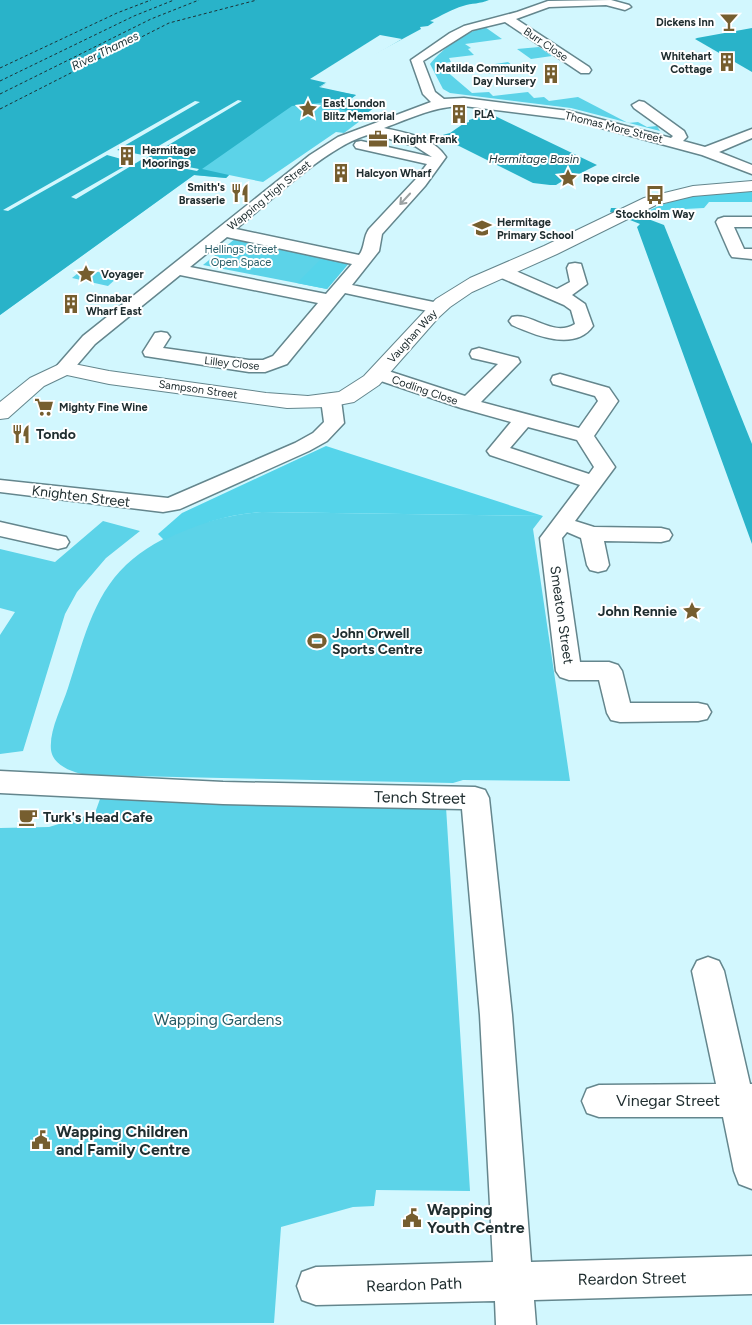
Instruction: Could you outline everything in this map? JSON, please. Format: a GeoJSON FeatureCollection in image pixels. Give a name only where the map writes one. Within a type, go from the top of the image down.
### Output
{"type":"FeatureCollection","features":[{"type":"Feature","properties":{"kind":"street"},"geometry":{"type":"LineString","coordinates":[[441,103],[429,94],[417,60],[460,32],[548,4],[606,1],[625,7]]}},
{"type":"Feature","properties":{"kind":"street","name":"Burr Close"},"geometry":{"type":"LineString","coordinates":[[507,18],[585,70]]}},
{"type":"Feature","properties":{"kind":"street","name":"Thomas More Street"},"geometry":{"type":"LineString","coordinates":[[441,103],[464,102],[569,115],[707,152]]}},
{"type":"Feature","properties":{"kind":"street","name":"Wapping High Street"},"geometry":{"type":"LineString","coordinates":[[0,413],[36,382],[64,368],[89,340],[315,158],[344,140],[426,107],[441,103]]}},
{"type":"Feature","properties":{"kind":"street"},"geometry":{"type":"LineString","coordinates":[[639,104],[679,134],[680,137],[674,143]]}},
{"type":"Feature","properties":{"kind":"street"},"geometry":{"type":"LineString","coordinates":[[336,294],[371,251],[372,238],[375,232],[437,162],[439,157],[438,154],[408,138],[372,130]]}},
{"type":"Feature","properties":{"kind":"street"},"geometry":{"type":"LineString","coordinates":[[707,152],[752,133]]}},
{"type":"Feature","properties":{"kind":"street"},"geometry":{"type":"LineString","coordinates":[[361,145],[437,162]]}},
{"type":"Feature","properties":{"kind":"street"},"geometry":{"type":"LineString","coordinates":[[707,152],[752,170]]}},
{"type":"Feature","properties":{"kind":"street","name":"Vaughan Way"},"geometry":{"type":"LineString","coordinates":[[331,400],[358,392],[379,374],[425,319],[437,308],[470,286],[654,201],[686,193],[752,186]]}},
{"type":"Feature","properties":{"kind":"street"},"geometry":{"type":"LineString","coordinates":[[752,222],[724,222],[738,254],[752,254]]}},
{"type":"Feature","properties":{"kind":"street"},"geometry":{"type":"LineString","coordinates":[[231,233],[362,261]]}},
{"type":"Feature","properties":{"kind":"street"},"geometry":{"type":"LineString","coordinates":[[558,296],[579,284],[575,268]]}},
{"type":"Feature","properties":{"kind":"street"},"geometry":{"type":"LineString","coordinates":[[175,270],[437,308]]}},
{"type":"Feature","properties":{"kind":"street"},"geometry":{"type":"LineString","coordinates":[[503,272],[558,296],[579,308],[584,326],[571,334],[541,331],[518,321]]}},
{"type":"Feature","properties":{"kind":"street","name":"Lilley Close"},"geometry":{"type":"LineString","coordinates":[[161,337],[152,352],[265,366],[280,360],[336,294]]}},
{"type":"Feature","properties":{"kind":"street","name":"Codling Close"},"geometry":{"type":"LineString","coordinates":[[379,374],[468,404],[511,362],[479,354]]}},
{"type":"Feature","properties":{"kind":"street","name":"Sampson Street"},"geometry":{"type":"LineString","coordinates":[[64,368],[101,377],[293,402],[310,403],[331,400]]}},
{"type":"Feature","properties":{"kind":"street"},"geometry":{"type":"LineString","coordinates":[[468,404],[584,436],[608,401],[602,392],[560,380]]}},
{"type":"Feature","properties":{"kind":"street","name":"Knighten Street"},"geometry":{"type":"LineString","coordinates":[[0,486],[163,505],[172,504],[302,447],[320,437],[334,423],[331,400]]}},
{"type":"Feature","properties":{"kind":"street"},"geometry":{"type":"LineString","coordinates":[[523,420],[497,451],[594,482]]}},
{"type":"Feature","properties":{"kind":"street","name":"Smeaton Street"},"geometry":{"type":"LineString","coordinates":[[584,436],[605,467],[551,538],[569,671],[609,671],[620,712],[698,712]]}},
{"type":"Feature","properties":{"kind":"street"},"geometry":{"type":"LineString","coordinates":[[562,522],[591,534],[661,535]]}},
{"type":"Feature","properties":{"kind":"street"},"geometry":{"type":"LineString","coordinates":[[0,529],[58,542]]}},
{"type":"Feature","properties":{"kind":"street"},"geometry":{"type":"LineString","coordinates":[[591,534],[598,565]]}},
{"type":"Feature","properties":{"kind":"street","name":"Tench Street"},"geometry":{"type":"LineString","coordinates":[[0,782],[223,793],[475,798],[496,1015],[513,1281]]}},
{"type":"Feature","properties":{"kind":"street","name":"Vinegar Street"},"geometry":{"type":"LineString","coordinates":[[708,971],[744,1100],[752,1171]]}},
{"type":"Feature","properties":{"kind":"street","name":"Vinegar Street"},"geometry":{"type":"LineString","coordinates":[[599,1101],[744,1100]]}},
{"type":"Feature","properties":{"kind":"street","name":"Reardon Street"},"geometry":{"type":"LineString","coordinates":[[513,1281],[752,1276]]}},
{"type":"Feature","properties":{"kind":"street"},"geometry":{"type":"LineString","coordinates":[[513,1281],[516,1325]]}},
{"type":"Feature","properties":{"kind":"street","name":"Reardon Path"},"geometry":{"type":"LineString","coordinates":[[316,1286],[513,1281]]}},
{"type":"Feature","properties":{"kind":"green space"},"geometry":{"type":"Polygon","coordinates":[[[485,27],[502,39],[465,44],[471,48],[468,49],[474,55],[449,58],[451,62],[438,64],[472,93],[489,92],[493,96],[528,92],[534,98],[544,97],[549,101],[578,97],[627,122],[571,108],[450,93],[443,89],[430,64],[455,41],[477,29],[485,27]]]}},
{"type":"Feature","properties":{"kind":"green space"},"geometry":{"type":"Polygon","coordinates":[[[539,47],[552,56],[531,59],[517,49],[539,47]]]}},
{"type":"Feature","properties":{"kind":"green space"},"geometry":{"type":"Polygon","coordinates":[[[508,62],[522,73],[487,74],[481,69],[489,65],[508,62]]]}},
{"type":"Feature","properties":{"kind":"green space"},"geometry":{"type":"Polygon","coordinates":[[[327,83],[319,88],[356,95],[348,101],[375,107],[366,114],[373,116],[364,122],[360,121],[344,133],[336,132],[263,182],[229,175],[226,178],[194,175],[0,315],[0,255],[327,83]]]}},
{"type":"Feature","properties":{"kind":"green space"},"geometry":{"type":"Polygon","coordinates":[[[638,122],[647,127],[657,126],[660,131],[629,123],[638,122]]]}},
{"type":"Feature","properties":{"kind":"green space","name":"Hellings Street Open Space"},"geometry":{"type":"Polygon","coordinates":[[[236,238],[349,263],[327,289],[203,265],[236,238]]]}},
{"type":"Feature","properties":{"kind":"green space"},"geometry":{"type":"Polygon","coordinates":[[[83,269],[119,276],[108,286],[72,278],[83,269]]]}},
{"type":"Feature","properties":{"kind":"green space","name":"John Orwell Sports Centre"},"geometry":{"type":"Polygon","coordinates":[[[262,512],[543,516],[533,529],[570,781],[463,780],[453,783],[87,775],[65,768],[60,764],[53,756],[51,750],[54,727],[96,607],[114,578],[140,553],[172,535],[226,517],[262,512]]]}},
{"type":"Feature","properties":{"kind":"green space"},"geometry":{"type":"Polygon","coordinates":[[[103,521],[140,531],[106,558],[77,592],[65,614],[23,751],[0,754],[0,635],[15,612],[0,608],[0,549],[55,562],[103,521]]]}},
{"type":"Feature","properties":{"kind":"green space","name":"Wapping Gardens"},"geometry":{"type":"Polygon","coordinates":[[[100,799],[446,807],[470,1191],[376,1190],[374,1206],[353,1207],[281,1227],[274,1323],[0,1324],[0,828],[49,827],[95,813],[100,799]]]}},
{"type":"Feature","properties":{"kind":"shaded area"},"geometry":{"type":"Polygon","coordinates":[[[752,191],[752,202],[709,202],[704,208],[666,210],[659,213],[650,210],[674,201],[700,195],[752,191]]]}},
{"type":"Feature","properties":{"kind":"shaded area"},"geometry":{"type":"Polygon","coordinates":[[[323,257],[349,263],[327,289],[297,283],[323,257]]]}},
{"type":"Feature","properties":{"kind":"shaded area"},"geometry":{"type":"Polygon","coordinates":[[[326,446],[543,516],[262,512],[236,515],[212,521],[164,540],[158,534],[182,513],[326,446]]]}},
{"type":"Feature","properties":{"kind":"water","name":"River Thames"},"geometry":{"type":"Polygon","coordinates":[[[0,0],[489,0],[459,7],[430,21],[434,22],[428,26],[420,27],[421,29],[356,64],[319,87],[356,95],[348,101],[375,107],[364,115],[339,109],[343,105],[327,102],[292,106],[202,169],[229,175],[226,178],[194,175],[0,315],[0,0]]]}},
{"type":"Feature","properties":{"kind":"water"},"geometry":{"type":"Polygon","coordinates":[[[752,28],[752,72],[695,39],[697,38],[752,28]]]}},
{"type":"Feature","properties":{"kind":"water","name":"Hermitage Basin"},"geometry":{"type":"Polygon","coordinates":[[[485,115],[493,115],[597,165],[579,174],[563,175],[564,180],[556,185],[533,183],[439,136],[450,133],[469,122],[469,120],[485,115]]]}},
{"type":"Feature","properties":{"kind":"water"},"geometry":{"type":"Polygon","coordinates":[[[611,208],[619,208],[664,225],[752,444],[752,544],[637,227],[640,224],[610,212],[611,208]]]}},
{"type":"Feature","properties":{"kind":"pier"},"geometry":{"type":"Polygon","coordinates":[[[380,35],[402,39],[327,83],[310,79],[380,35]]]}},
{"type":"Feature","properties":{"kind":"pier","name":"Hermitage Moorings"},"geometry":{"type":"Polygon","coordinates":[[[238,100],[242,101],[145,159],[199,169],[197,171],[141,160],[76,199],[71,197],[132,162],[107,155],[8,211],[3,210],[195,101],[200,102],[117,150],[143,155],[238,100]]]}},
{"type":"Feature","properties":{"kind":"ferry route"},"geometry":{"type":"LineString","coordinates":[[0,68],[117,13],[151,0]]}},
{"type":"Feature","properties":{"kind":"ferry route"},"geometry":{"type":"LineString","coordinates":[[0,81],[134,16],[174,0]]}},
{"type":"Feature","properties":{"kind":"ferry route"},"geometry":{"type":"LineString","coordinates":[[0,94],[151,19],[199,0]]}},
{"type":"Feature","properties":{"kind":"ferry route"},"geometry":{"type":"LineString","coordinates":[[0,109],[169,23],[257,0]]}},
{"type":"Feature","properties":{"kind":"place","name":"Dickens Inn"},"geometry":{"type":"Point","coordinates":[729,22]}},
{"type":"Feature","properties":{"kind":"place","name":"Whitehart Cottage"},"geometry":{"type":"Point","coordinates":[727,62]}},
{"type":"Feature","properties":{"kind":"place","name":"Matilda Community Day Nursery"},"geometry":{"type":"Point","coordinates":[551,74]}},
{"type":"Feature","properties":{"kind":"place","name":"East London Blitz Memorial"},"geometry":{"type":"Point","coordinates":[308,109]}},
{"type":"Feature","properties":{"kind":"place","name":"PLA"},"geometry":{"type":"Point","coordinates":[459,114]}},
{"type":"Feature","properties":{"kind":"place","name":"Knight Frank"},"geometry":{"type":"Point","coordinates":[378,139]}},
{"type":"Feature","properties":{"kind":"place","name":"Hermitage Moorings"},"geometry":{"type":"Point","coordinates":[127,156]}},
{"type":"Feature","properties":{"kind":"place","name":"Halcyon Wharf"},"geometry":{"type":"Point","coordinates":[341,173]}},
{"type":"Feature","properties":{"kind":"place","name":"Rope circle"},"geometry":{"type":"Point","coordinates":[568,178]}},
{"type":"Feature","properties":{"kind":"place","name":"Smith's Brasserie"},"geometry":{"type":"Point","coordinates":[240,193]}},
{"type":"Feature","properties":{"kind":"place","name":"Stockholm Way"},"geometry":{"type":"Point","coordinates":[655,195]}},
{"type":"Feature","properties":{"kind":"place","name":"Hermitage Primary School"},"geometry":{"type":"Point","coordinates":[482,228]}},
{"type":"Feature","properties":{"kind":"place","name":"Voyager"},"geometry":{"type":"Point","coordinates":[86,274]}},
{"type":"Feature","properties":{"kind":"place","name":"Cinnabar Wharf East"},"geometry":{"type":"Point","coordinates":[71,304]}},
{"type":"Feature","properties":{"kind":"place","name":"Mighty Fine Wine"},"geometry":{"type":"Point","coordinates":[44,407]}},
{"type":"Feature","properties":{"kind":"place","name":"Tondo"},"geometry":{"type":"Point","coordinates":[21,434]}},
{"type":"Feature","properties":{"kind":"place","name":"John Rennie"},"geometry":{"type":"Point","coordinates":[692,611]}},
{"type":"Feature","properties":{"kind":"place","name":"John Orwell Sports Centre"},"geometry":{"type":"Point","coordinates":[317,641]}},
{"type":"Feature","properties":{"kind":"place","name":"Turk's Head Cafe"},"geometry":{"type":"Point","coordinates":[28,817]}},
{"type":"Feature","properties":{"kind":"place","name":"Wapping Children and Family Centre"},"geometry":{"type":"Point","coordinates":[41,1140]}},
{"type":"Feature","properties":{"kind":"place","name":"Wapping Youth Centre"},"geometry":{"type":"Point","coordinates":[412,1218]}}]}
